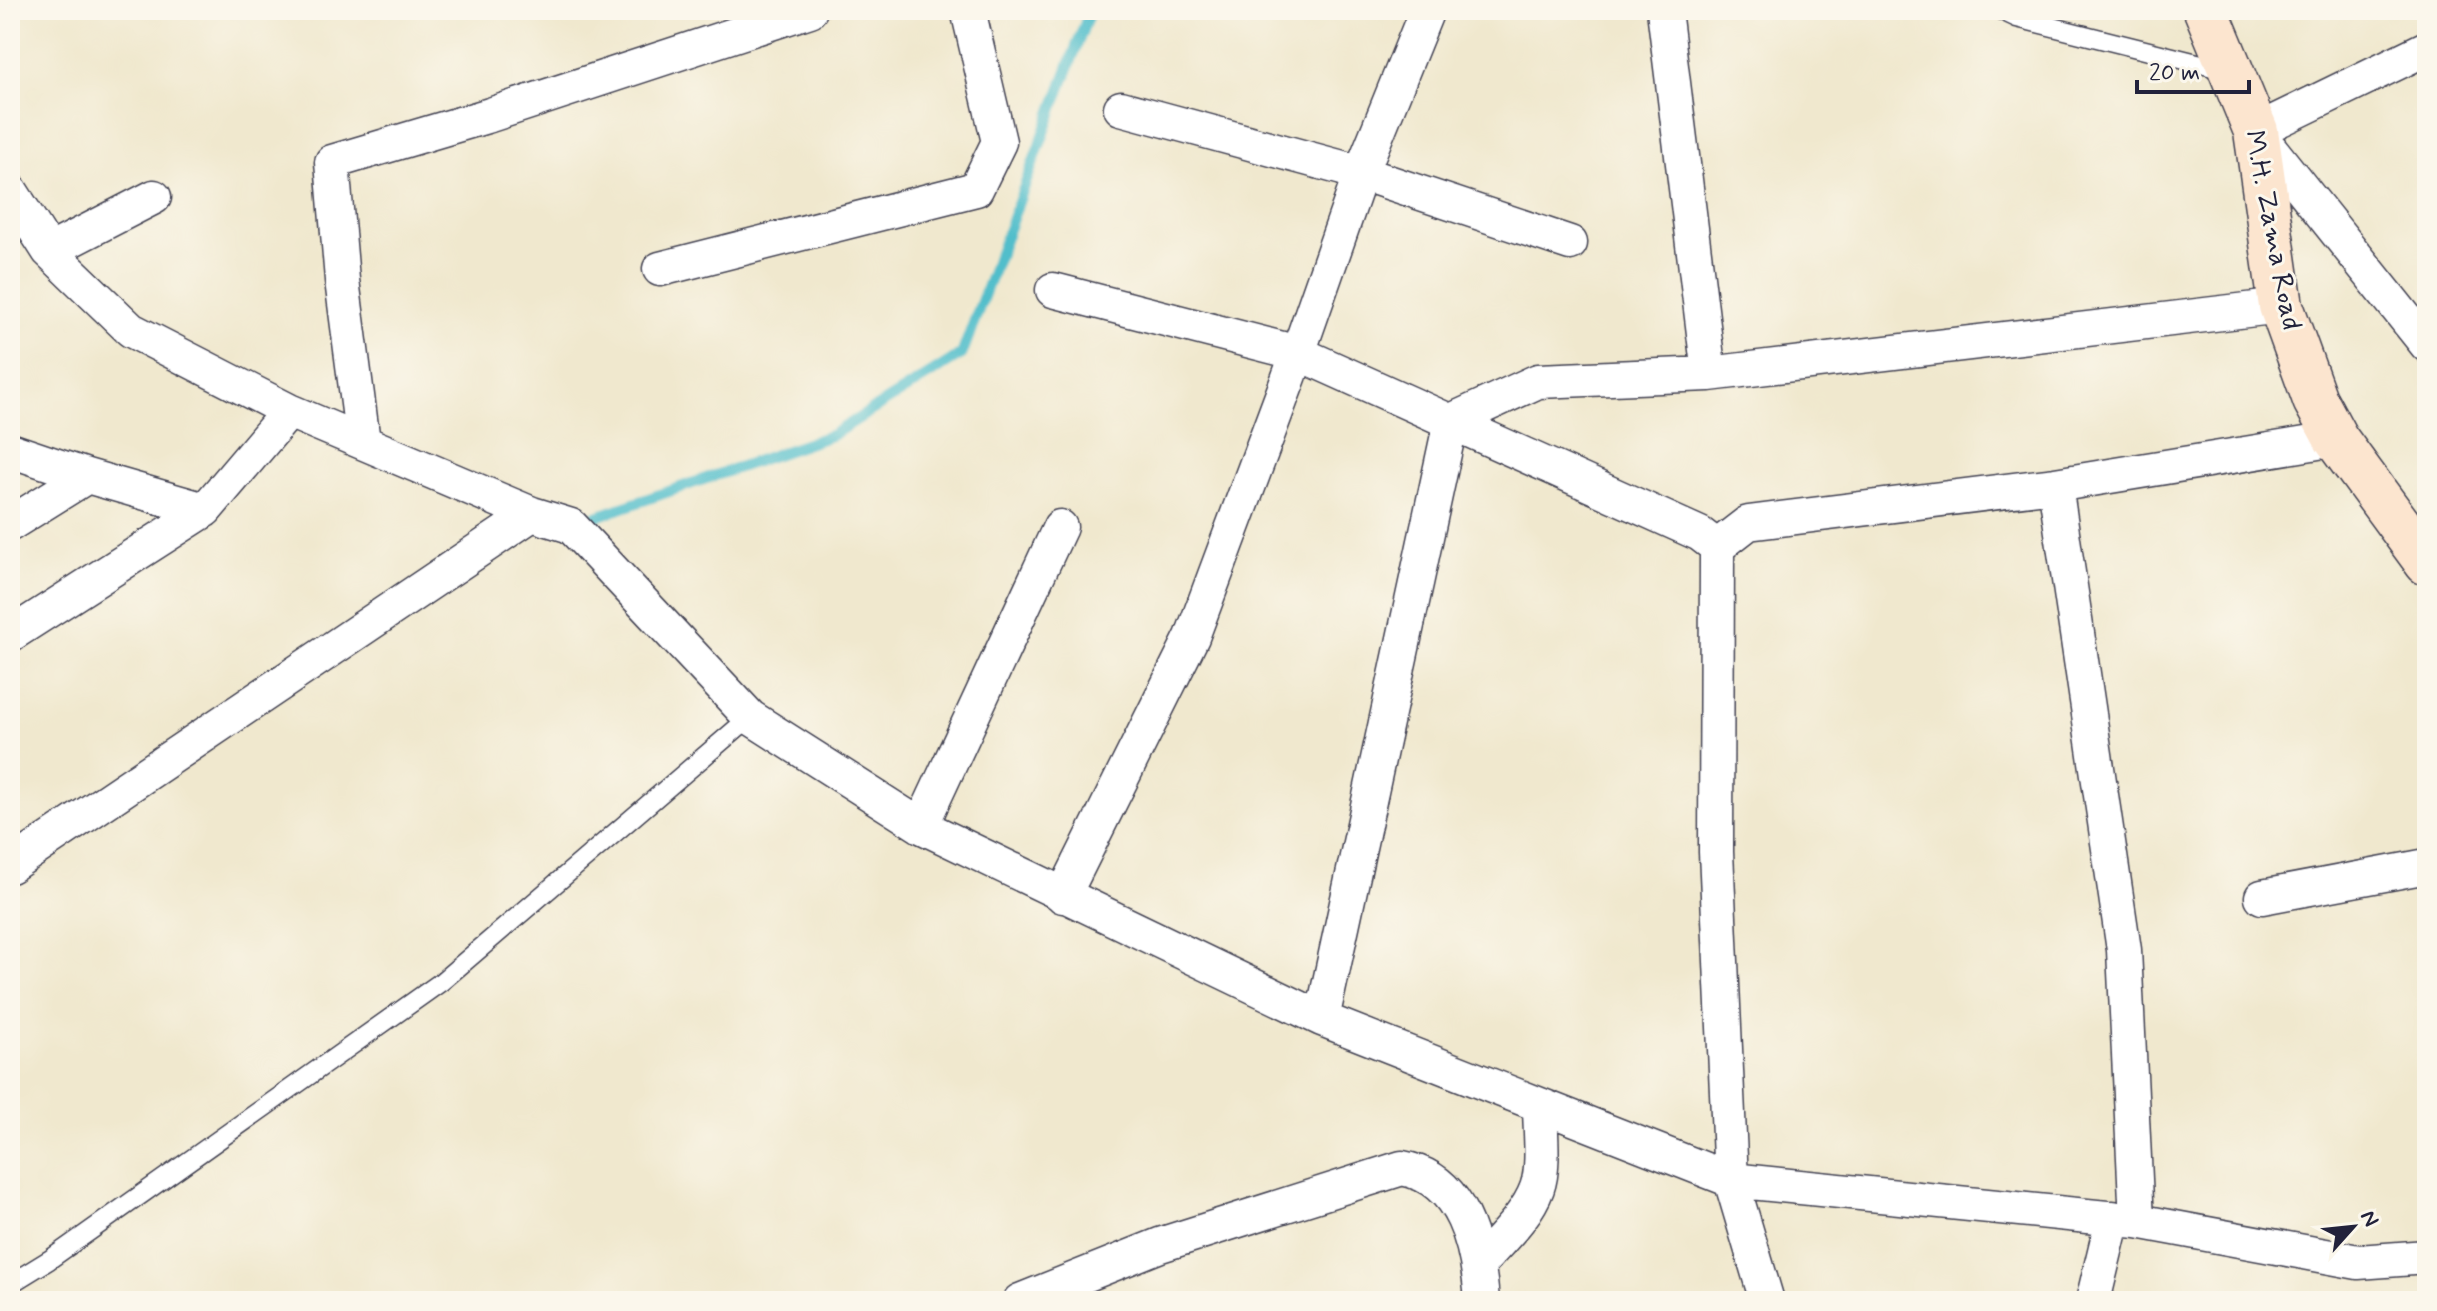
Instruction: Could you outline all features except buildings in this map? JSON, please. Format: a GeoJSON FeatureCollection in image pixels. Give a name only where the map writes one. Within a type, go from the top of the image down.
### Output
{"type":"FeatureCollection","features":[{"type":"Feature","properties":{"kind":"main road","name":"M.H. Zama Road"},"geometry":{"type":"LineString","coordinates":[[2206,10],[2256,131],[2281,306],[2315,400],[2336,439],[2427,563]]}},
{"type":"Feature","properties":{"kind":"street"},"geometry":{"type":"LineString","coordinates":[[363,442],[342,280],[332,162],[490,115],[810,10]]}},
{"type":"Feature","properties":{"kind":"street"},"geometry":{"type":"LineString","coordinates":[[660,269],[976,189],[999,142],[968,10]]}},
{"type":"Feature","properties":{"kind":"street"},"geometry":{"type":"LineString","coordinates":[[1063,896],[1192,637],[1298,353],[1361,173],[1427,10]]}},
{"type":"Feature","properties":{"kind":"street"},"geometry":{"type":"LineString","coordinates":[[1664,10],[1709,374]]}},
{"type":"Feature","properties":{"kind":"street"},"geometry":{"type":"LineString","coordinates":[[2427,48],[2256,131],[2427,345]]}},
{"type":"Feature","properties":{"kind":"street"},"geometry":{"type":"LineString","coordinates":[[1121,108],[1361,173],[1570,243]]}},
{"type":"Feature","properties":{"kind":"street"},"geometry":{"type":"LineString","coordinates":[[10,190],[49,251],[131,330],[289,411],[532,514],[571,526],[750,717],[921,826],[1322,1019],[1731,1180],[2125,1220],[2358,1262],[2427,1257]]}},
{"type":"Feature","properties":{"kind":"street"},"geometry":{"type":"LineString","coordinates":[[49,251],[154,197]]}},
{"type":"Feature","properties":{"kind":"street"},"geometry":{"type":"LineString","coordinates":[[1053,290],[1298,353],[1700,534],[1717,547]]}},
{"type":"Feature","properties":{"kind":"street"},"geometry":{"type":"LineString","coordinates":[[1451,421],[1538,381],[1709,374],[2281,306]]}},
{"type":"Feature","properties":{"kind":"street"},"geometry":{"type":"LineString","coordinates":[[10,635],[205,510],[289,411]]}},
{"type":"Feature","properties":{"kind":"street"},"geometry":{"type":"LineString","coordinates":[[1322,1019],[1451,421]]}},
{"type":"Feature","properties":{"kind":"street"},"geometry":{"type":"LineString","coordinates":[[1717,547],[1748,523],[2055,485],[2336,439]]}},
{"type":"Feature","properties":{"kind":"street"},"geometry":{"type":"LineString","coordinates":[[10,450],[205,510]]}},
{"type":"Feature","properties":{"kind":"street"},"geometry":{"type":"LineString","coordinates":[[10,524],[87,476]]}},
{"type":"Feature","properties":{"kind":"street"},"geometry":{"type":"LineString","coordinates":[[2055,485],[2124,950],[2125,1220],[2093,1301]]}},
{"type":"Feature","properties":{"kind":"street"},"geometry":{"type":"LineString","coordinates":[[10,866],[532,514]]}},
{"type":"Feature","properties":{"kind":"street"},"geometry":{"type":"LineString","coordinates":[[921,826],[1060,527]]}},
{"type":"Feature","properties":{"kind":"street"},"geometry":{"type":"LineString","coordinates":[[1717,547],[1716,852],[1731,1180],[1767,1301]]}},
{"type":"Feature","properties":{"kind":"street"},"geometry":{"type":"LineString","coordinates":[[2262,897],[2427,866]]}},
{"type":"Feature","properties":{"kind":"street"},"geometry":{"type":"LineString","coordinates":[[1479,1264],[1528,1206],[1537,1188],[1540,1176],[1540,1105]]}},
{"type":"Feature","properties":{"kind":"street"},"geometry":{"type":"LineString","coordinates":[[1027,1299],[1160,1245],[1402,1168],[1434,1179],[1448,1193],[1471,1236],[1479,1264],[1482,1301]]}},
{"type":"Feature","properties":{"kind":"lane"},"geometry":{"type":"LineString","coordinates":[[2000,10],[2017,18],[2231,72]]}},
{"type":"Feature","properties":{"kind":"lane"},"geometry":{"type":"LineString","coordinates":[[10,1284],[49,1260],[441,982],[750,717]]}},
{"type":"Feature","properties":{"kind":"waterway"},"geometry":{"type":"LineString","coordinates":[[575,524],[832,435],[962,354],[1090,10]]}}]}
